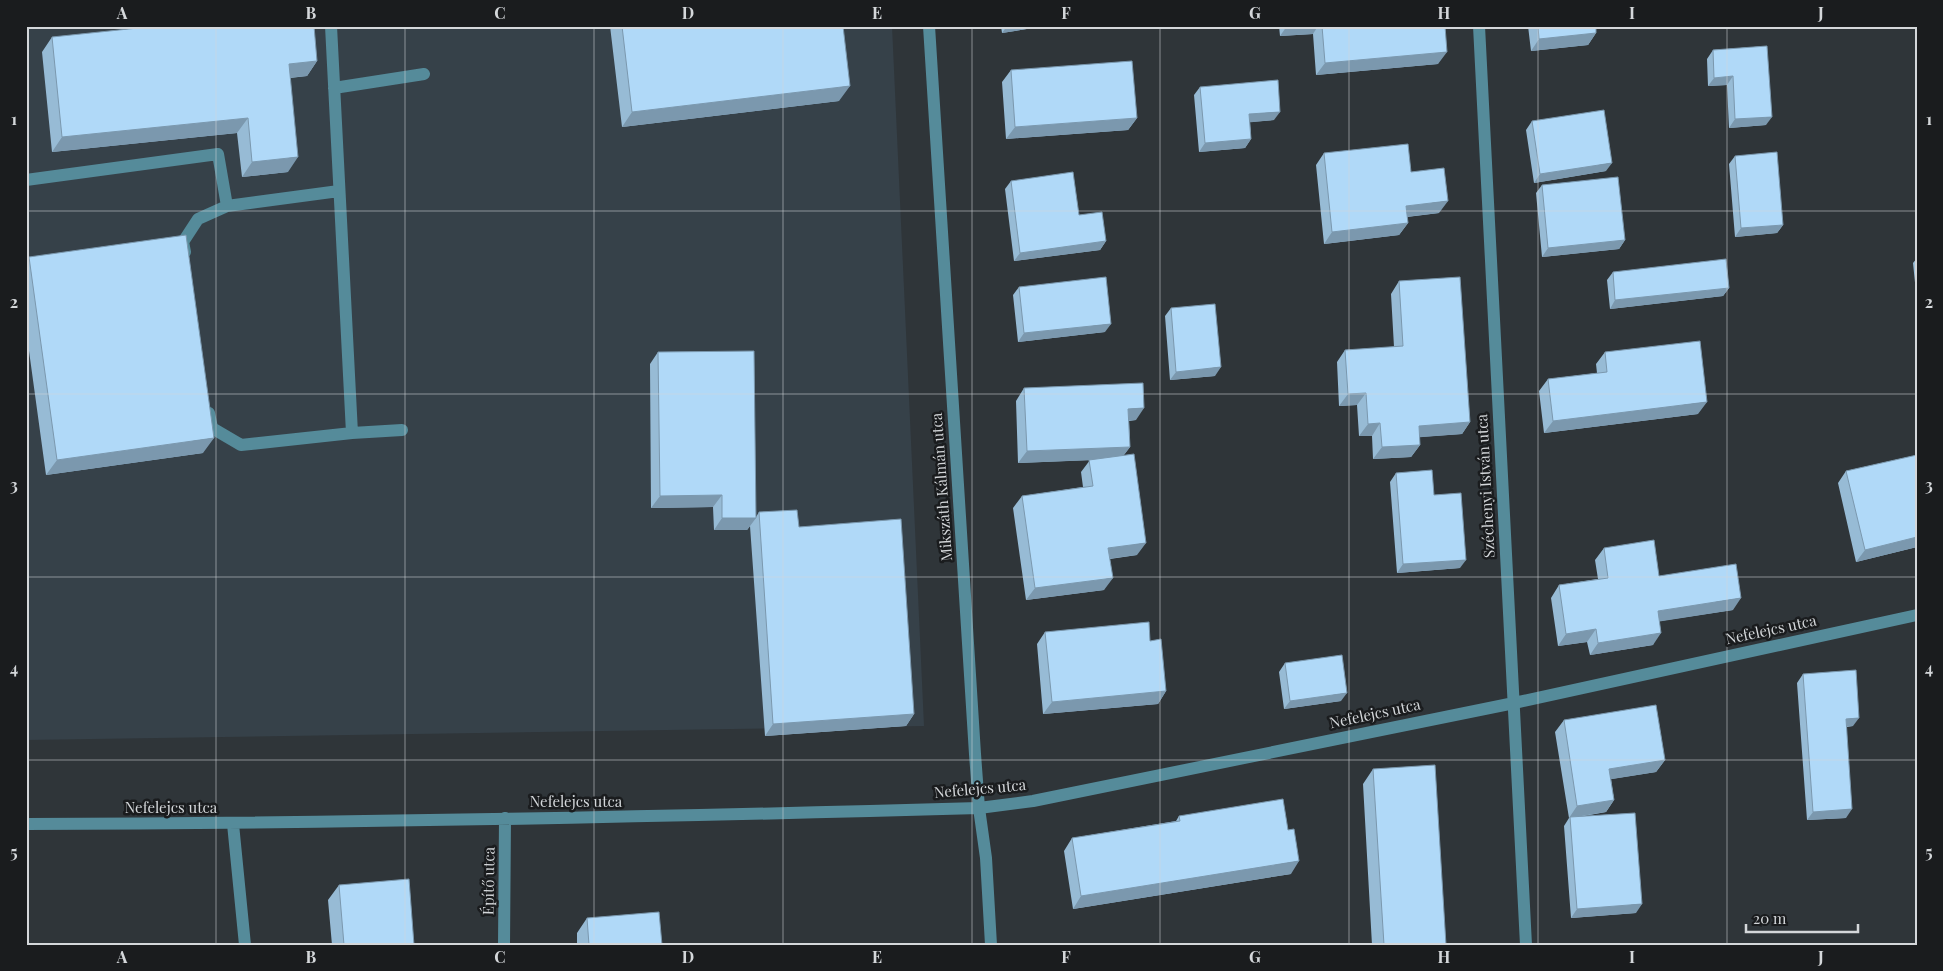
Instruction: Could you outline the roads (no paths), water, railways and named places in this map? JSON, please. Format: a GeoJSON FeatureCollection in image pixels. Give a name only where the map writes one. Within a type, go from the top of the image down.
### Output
{"type":"FeatureCollection","features":[{"type":"Feature","properties":{"kind":"street"},"geometry":{"type":"LineString","coordinates":[[331,26],[352,433]]}},
{"type":"Feature","properties":{"kind":"street","name":"Mikszáth Kálmán utca"},"geometry":{"type":"LineString","coordinates":[[929,26],[979,808],[986,858],[991,945]]}},
{"type":"Feature","properties":{"kind":"street","name":"Széchenyi István utca"},"geometry":{"type":"LineString","coordinates":[[1478,26],[1526,945]]}},
{"type":"Feature","properties":{"kind":"street"},"geometry":{"type":"LineString","coordinates":[[334,88],[424,74]]}},
{"type":"Feature","properties":{"kind":"street"},"geometry":{"type":"LineString","coordinates":[[26,180],[218,154],[227,206]]}},
{"type":"Feature","properties":{"kind":"street"},"geometry":{"type":"LineString","coordinates":[[186,262],[184,242],[198,220],[227,206],[339,191]]}},
{"type":"Feature","properties":{"kind":"street"},"geometry":{"type":"LineString","coordinates":[[207,399],[212,428],[241,445],[352,433],[402,430]]}},
{"type":"Feature","properties":{"kind":"street","name":"Nefelejcs utca"},"geometry":{"type":"LineString","coordinates":[[26,824],[233,824],[506,818],[637,818],[979,808],[1033,801],[1514,703],[1917,615]]}},
{"type":"Feature","properties":{"kind":"street","name":"Építő utca"},"geometry":{"type":"LineString","coordinates":[[504,945],[506,818]]}},
{"type":"Feature","properties":{"kind":"street"},"geometry":{"type":"LineString","coordinates":[[233,824],[245,945]]}}]}
